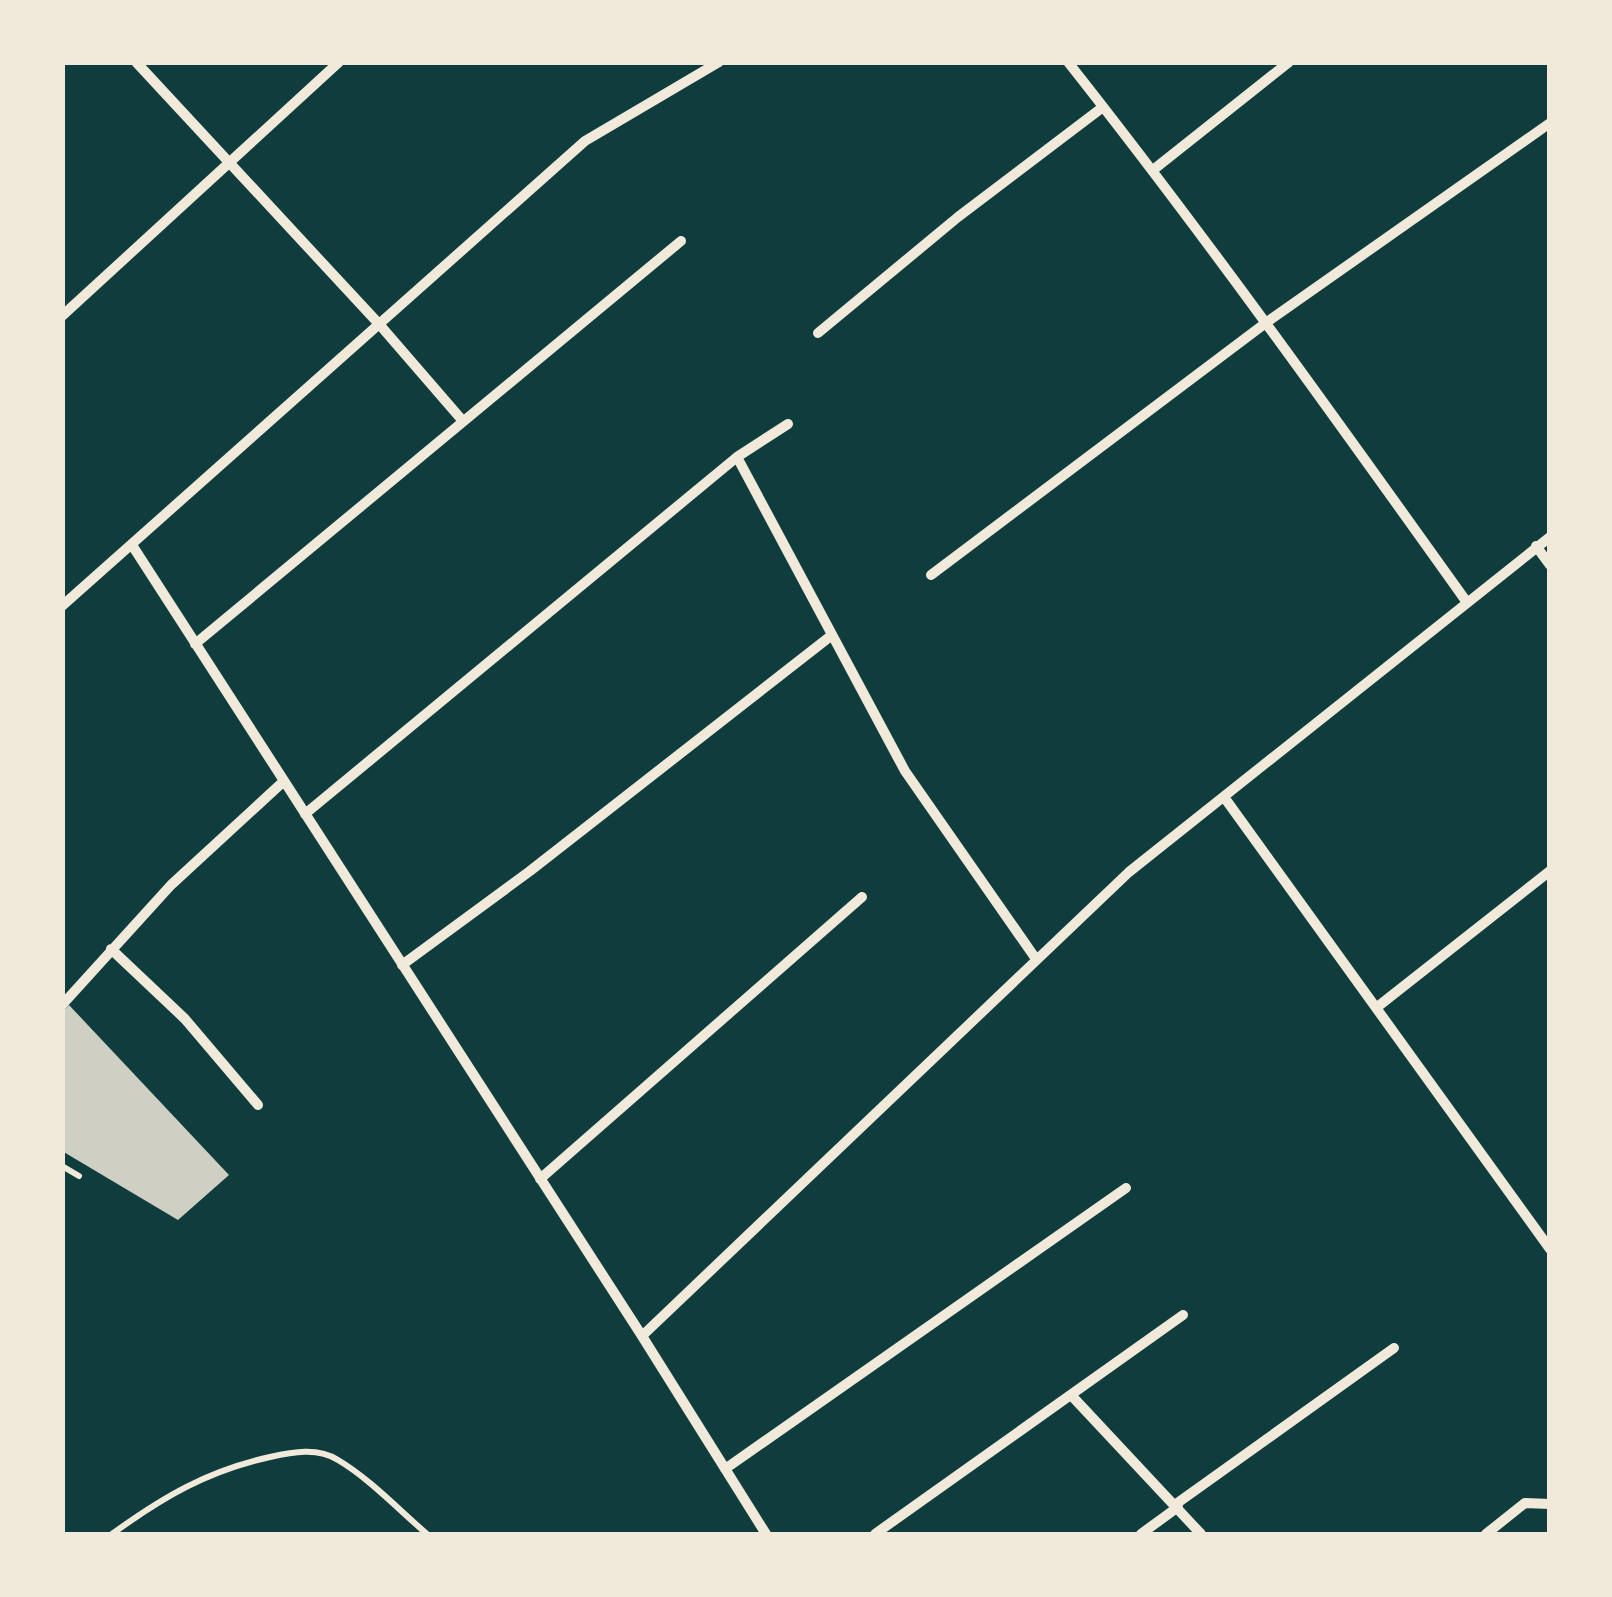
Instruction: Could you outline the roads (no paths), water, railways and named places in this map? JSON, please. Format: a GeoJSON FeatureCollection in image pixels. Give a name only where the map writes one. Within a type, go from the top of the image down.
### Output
{"type":"FeatureCollection","features":[{"type":"Feature","properties":{"kind":"street"},"geometry":{"type":"LineString","coordinates":[[136,62],[379,324],[462,420]]}},
{"type":"Feature","properties":{"kind":"street"},"geometry":{"type":"LineString","coordinates":[[62,316],[338,62]]}},
{"type":"Feature","properties":{"kind":"street"},"geometry":{"type":"LineString","coordinates":[[62,606],[585,141],[719,62]]}},
{"type":"Feature","properties":{"kind":"street"},"geometry":{"type":"LineString","coordinates":[[1068,62],[1154,170],[1466,601]]}},
{"type":"Feature","properties":{"kind":"street"},"geometry":{"type":"LineString","coordinates":[[1154,170],[1289,62]]}},
{"type":"Feature","properties":{"kind":"street"},"geometry":{"type":"LineString","coordinates":[[818,332],[958,216],[1104,107]]}},
{"type":"Feature","properties":{"kind":"street"},"geometry":{"type":"LineString","coordinates":[[932,575],[1266,322],[1550,122]]}},
{"type":"Feature","properties":{"kind":"street"},"geometry":{"type":"LineString","coordinates":[[195,644],[681,241]]}},
{"type":"Feature","properties":{"kind":"street"},"geometry":{"type":"LineString","coordinates":[[305,814],[737,457],[788,424]]}},
{"type":"Feature","properties":{"kind":"street"},"geometry":{"type":"LineString","coordinates":[[737,457],[905,771],[1036,959]]}},
{"type":"Feature","properties":{"kind":"street"},"geometry":{"type":"LineString","coordinates":[[642,1336],[1129,872],[1550,537]]}},
{"type":"Feature","properties":{"kind":"street"},"geometry":{"type":"LineString","coordinates":[[132,545],[766,1534]]}},
{"type":"Feature","properties":{"kind":"street"},"geometry":{"type":"LineString","coordinates":[[1536,546],[1550,566]]}},
{"type":"Feature","properties":{"kind":"street"},"geometry":{"type":"LineString","coordinates":[[402,965],[530,871],[832,635]]}},
{"type":"Feature","properties":{"kind":"street"},"geometry":{"type":"LineString","coordinates":[[62,1005],[170,885],[284,781]]}},
{"type":"Feature","properties":{"kind":"street"},"geometry":{"type":"LineString","coordinates":[[1224,797],[1550,1249]]}},
{"type":"Feature","properties":{"kind":"street"},"geometry":{"type":"LineString","coordinates":[[1376,1008],[1550,871]]}},
{"type":"Feature","properties":{"kind":"street"},"geometry":{"type":"LineString","coordinates":[[540,1179],[862,896]]}},
{"type":"Feature","properties":{"kind":"street"},"geometry":{"type":"LineString","coordinates":[[111,949],[184,1019],[258,1104]]}},
{"type":"Feature","properties":{"kind":"street"},"geometry":{"type":"LineString","coordinates":[[724,1469],[1126,1188]]}},
{"type":"Feature","properties":{"kind":"street"},"geometry":{"type":"LineString","coordinates":[[874,1534],[1182,1315]]}},
{"type":"Feature","properties":{"kind":"street"},"geometry":{"type":"LineString","coordinates":[[1141,1534],[1394,1348]]}},
{"type":"Feature","properties":{"kind":"street"},"geometry":{"type":"LineString","coordinates":[[1071,1395],[1201,1534]]}},
{"type":"Feature","properties":{"kind":"street"},"geometry":{"type":"LineString","coordinates":[[1486,1534],[1525,1503],[1550,1504]]}},
{"type":"Feature","properties":{"kind":"lane"},"geometry":{"type":"LineString","coordinates":[[62,1166],[79,1176]]}},
{"type":"Feature","properties":{"kind":"lane"},"geometry":{"type":"LineString","coordinates":[[112,1534],[149,1506],[202,1477],[300,1451],[336,1458],[427,1534]]}}]}
